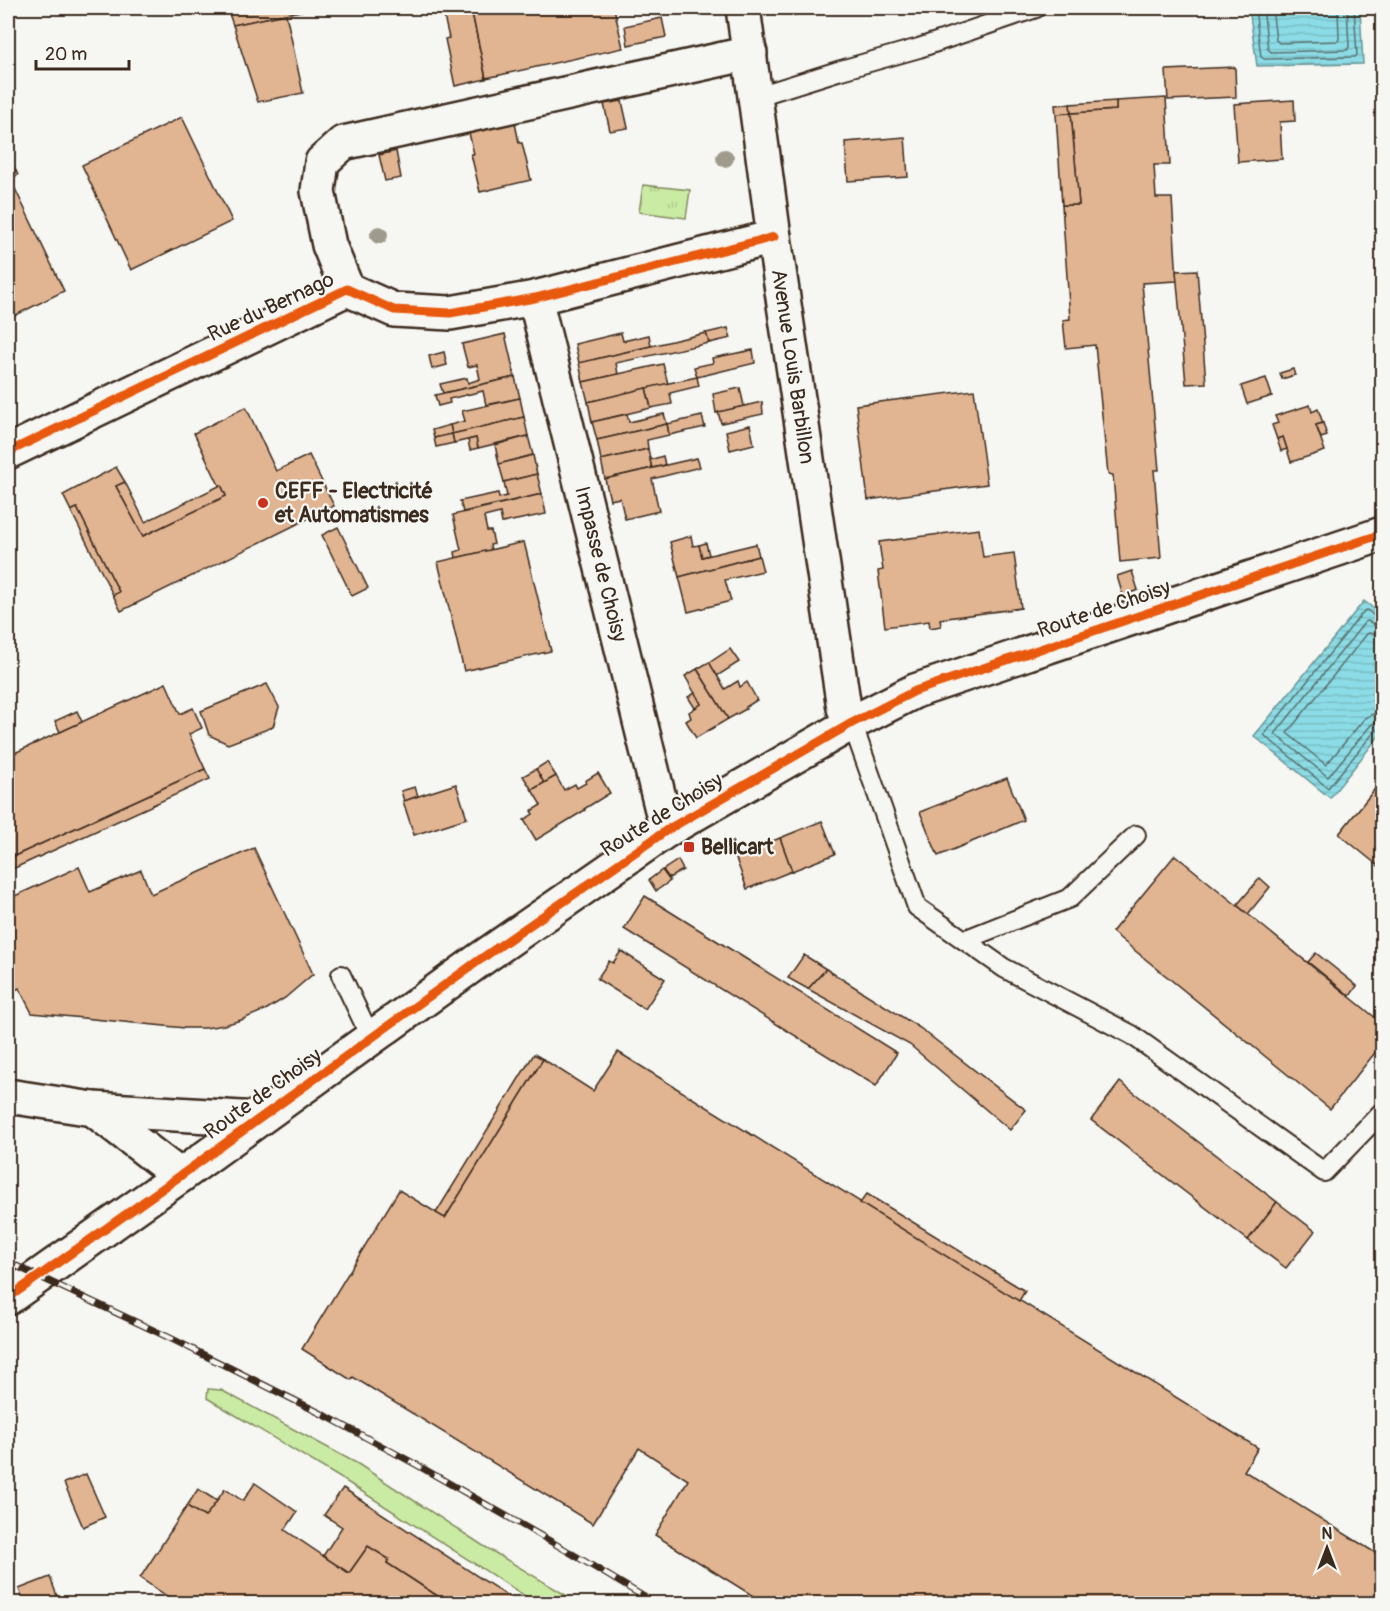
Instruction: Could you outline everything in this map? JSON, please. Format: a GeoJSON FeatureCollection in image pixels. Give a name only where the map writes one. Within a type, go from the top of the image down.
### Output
{"type":"FeatureCollection","features":[{"type":"Feature","properties":{"kind":"street","name":"Avenue Louis Barbillon"},"geometry":{"type":"LineString","coordinates":[[743,8],[774,237],[844,708],[852,723]]}},
{"type":"Feature","properties":{"kind":"street","name":"Rue du Bernago"},"geometry":{"type":"LineString","coordinates":[[750,53],[343,143],[322,162],[318,191],[329,245],[347,289],[394,310],[450,313],[535,298],[774,237]]}},
{"type":"Feature","properties":{"kind":"street","name":"Rue du Bernago"},"geometry":{"type":"LineString","coordinates":[[8,452],[347,289]]}},
{"type":"Feature","properties":{"kind":"street","name":"Impasse de Choisy"},"geometry":{"type":"LineString","coordinates":[[535,298],[667,830]]}},
{"type":"Feature","properties":{"kind":"street","name":"Route de Choisy"},"geometry":{"type":"LineString","coordinates":[[8,1298],[371,1038],[667,830],[852,723],[915,691],[1383,534]]}},
{"type":"Feature","properties":{"kind":"street"},"geometry":{"type":"LineString","coordinates":[[8,1096],[93,1109],[258,1119]]}},
{"type":"Feature","properties":{"kind":"street"},"geometry":{"type":"LineString","coordinates":[[93,1109],[180,1176]]}},
{"type":"Feature","properties":{"kind":"lane"},"geometry":{"type":"LineString","coordinates":[[755,97],[919,48],[1028,9]]}},
{"type":"Feature","properties":{"kind":"lane"},"geometry":{"type":"LineString","coordinates":[[852,723],[917,907],[1004,968],[1132,1035],[1324,1172],[1383,1112]]}},
{"type":"Feature","properties":{"kind":"lane"},"geometry":{"type":"LineString","coordinates":[[964,940],[1070,898],[1136,835]]}},
{"type":"Feature","properties":{"kind":"lane"},"geometry":{"type":"LineString","coordinates":[[341,975],[371,1038]]}},
{"type":"Feature","properties":{"kind":"green space"},"geometry":{"type":"Polygon","coordinates":[[[643,185],[690,190],[686,218],[639,212],[643,185]]]}},
{"type":"Feature","properties":{"kind":"green space"},"geometry":{"type":"Polygon","coordinates":[[[208,1389],[221,1390],[358,1464],[482,1545],[579,1603],[536,1603],[347,1482],[207,1398],[208,1389]]]}},
{"type":"Feature","properties":{"kind":"water"},"geometry":{"type":"Polygon","coordinates":[[[1249,8],[1360,8],[1363,64],[1257,66],[1249,8]]]}},
{"type":"Feature","properties":{"kind":"water"},"geometry":{"type":"Polygon","coordinates":[[[1364,601],[1382,615],[1382,732],[1330,798],[1254,736],[1364,601]]]}},
{"type":"Feature","properties":{"kind":"building"},"geometry":{"type":"Polygon","coordinates":[[[227,8],[315,8],[233,25],[227,8]]]}},
{"type":"Feature","properties":{"kind":"building"},"geometry":{"type":"Polygon","coordinates":[[[442,8],[471,8],[486,79],[455,86],[445,39],[449,38],[442,8]]]}},
{"type":"Feature","properties":{"kind":"building"},"geometry":{"type":"Polygon","coordinates":[[[471,8],[614,8],[623,48],[486,78],[471,8]]]}},
{"type":"Feature","properties":{"kind":"building"},"geometry":{"type":"Polygon","coordinates":[[[792,8],[815,8],[815,9],[794,15],[792,8]]]}},
{"type":"Feature","properties":{"kind":"building"},"geometry":{"type":"Polygon","coordinates":[[[286,14],[303,93],[258,102],[233,25],[286,14]]]}},
{"type":"Feature","properties":{"kind":"building"},"geometry":{"type":"Polygon","coordinates":[[[662,18],[666,37],[628,45],[625,26],[662,18]]]}},
{"type":"Feature","properties":{"kind":"building"},"geometry":{"type":"Polygon","coordinates":[[[1235,67],[1236,97],[1168,100],[1166,70],[1235,67]]]}},
{"type":"Feature","properties":{"kind":"building"},"geometry":{"type":"Polygon","coordinates":[[[1166,98],[1170,165],[1154,165],[1156,198],[1172,198],[1177,281],[1142,283],[1159,470],[1154,470],[1161,558],[1120,562],[1113,475],[1108,474],[1095,345],[1066,348],[1063,320],[1070,319],[1062,205],[1079,205],[1071,113],[1116,110],[1116,101],[1166,98]]]}},
{"type":"Feature","properties":{"kind":"building"},"geometry":{"type":"Polygon","coordinates":[[[1294,100],[1295,121],[1280,122],[1282,159],[1238,162],[1234,104],[1294,100]]]}},
{"type":"Feature","properties":{"kind":"building"},"geometry":{"type":"Polygon","coordinates":[[[622,101],[628,128],[610,131],[604,104],[622,101]]]}},
{"type":"Feature","properties":{"kind":"building"},"geometry":{"type":"Polygon","coordinates":[[[1116,101],[1116,110],[1071,113],[1070,104],[1116,101]]]}},
{"type":"Feature","properties":{"kind":"building"},"geometry":{"type":"Polygon","coordinates":[[[1070,104],[1071,113],[1056,114],[1055,105],[1070,104]]]}},
{"type":"Feature","properties":{"kind":"building"},"geometry":{"type":"Polygon","coordinates":[[[1071,113],[1079,205],[1062,205],[1056,114],[1071,113]]]}},
{"type":"Feature","properties":{"kind":"building"},"geometry":{"type":"Polygon","coordinates":[[[182,117],[232,221],[131,270],[82,165],[182,117]]]}},
{"type":"Feature","properties":{"kind":"building"},"geometry":{"type":"Polygon","coordinates":[[[515,123],[531,180],[480,192],[471,154],[474,154],[469,133],[515,123]]]}},
{"type":"Feature","properties":{"kind":"building"},"geometry":{"type":"Polygon","coordinates":[[[905,137],[908,177],[848,181],[845,142],[905,137]]]}},
{"type":"Feature","properties":{"kind":"building"},"geometry":{"type":"Polygon","coordinates":[[[396,151],[401,178],[385,181],[379,155],[396,151]]]}},
{"type":"Feature","properties":{"kind":"building"},"geometry":{"type":"Polygon","coordinates":[[[12,162],[18,175],[10,178],[8,165],[12,162]]]}},
{"type":"Feature","properties":{"kind":"building"},"geometry":{"type":"Polygon","coordinates":[[[8,174],[64,291],[8,319],[8,174]]]}},
{"type":"Feature","properties":{"kind":"building"},"geometry":{"type":"Polygon","coordinates":[[[1197,270],[1206,383],[1186,384],[1176,271],[1197,270]]]}},
{"type":"Feature","properties":{"kind":"building"},"geometry":{"type":"Polygon","coordinates":[[[728,328],[731,338],[709,343],[706,333],[728,328]]]}},
{"type":"Feature","properties":{"kind":"building"},"geometry":{"type":"Polygon","coordinates":[[[621,333],[623,341],[649,335],[651,346],[579,363],[575,344],[621,333]]]}},
{"type":"Feature","properties":{"kind":"building"},"geometry":{"type":"Polygon","coordinates":[[[706,333],[709,343],[616,363],[618,374],[583,382],[579,363],[706,333]]]}},
{"type":"Feature","properties":{"kind":"building"},"geometry":{"type":"Polygon","coordinates":[[[505,334],[515,377],[443,393],[440,384],[467,378],[468,383],[480,379],[477,365],[468,367],[462,344],[505,334]]]}},
{"type":"Feature","properties":{"kind":"building"},"geometry":{"type":"Polygon","coordinates":[[[753,350],[755,363],[697,377],[694,367],[713,363],[712,358],[753,350]]]}},
{"type":"Feature","properties":{"kind":"building"},"geometry":{"type":"Polygon","coordinates":[[[444,352],[447,365],[432,369],[429,356],[444,352]]]}},
{"type":"Feature","properties":{"kind":"building"},"geometry":{"type":"Polygon","coordinates":[[[663,364],[668,384],[588,402],[583,382],[663,364]]]}},
{"type":"Feature","properties":{"kind":"building"},"geometry":{"type":"Polygon","coordinates":[[[1293,369],[1295,375],[1282,379],[1280,373],[1293,369]]]}},
{"type":"Feature","properties":{"kind":"building"},"geometry":{"type":"Polygon","coordinates":[[[515,377],[520,398],[486,405],[483,391],[449,399],[450,403],[438,406],[435,395],[515,377]]]}},
{"type":"Feature","properties":{"kind":"building"},"geometry":{"type":"Polygon","coordinates":[[[697,377],[699,386],[670,393],[672,404],[651,408],[646,388],[697,377]]]}},
{"type":"Feature","properties":{"kind":"building"},"geometry":{"type":"Polygon","coordinates":[[[1266,378],[1272,396],[1247,404],[1241,386],[1266,378]]]}},
{"type":"Feature","properties":{"kind":"building"},"geometry":{"type":"Polygon","coordinates":[[[646,388],[651,408],[592,422],[588,402],[646,388]]]}},
{"type":"Feature","properties":{"kind":"building"},"geometry":{"type":"Polygon","coordinates":[[[740,388],[744,406],[716,413],[713,394],[740,388]]]}},
{"type":"Feature","properties":{"kind":"building"},"geometry":{"type":"Polygon","coordinates":[[[974,390],[987,484],[868,500],[856,405],[974,390]]]}},
{"type":"Feature","properties":{"kind":"building"},"geometry":{"type":"Polygon","coordinates":[[[520,398],[524,417],[452,434],[450,425],[465,421],[462,411],[520,398]]]}},
{"type":"Feature","properties":{"kind":"building"},"geometry":{"type":"Polygon","coordinates":[[[762,402],[763,414],[721,423],[718,412],[762,402]]]}},
{"type":"Feature","properties":{"kind":"building"},"geometry":{"type":"Polygon","coordinates":[[[1310,405],[1312,412],[1318,409],[1323,423],[1316,425],[1325,451],[1291,462],[1283,437],[1277,439],[1272,425],[1278,423],[1275,416],[1310,405]]]}},
{"type":"Feature","properties":{"kind":"building"},"geometry":{"type":"Polygon","coordinates":[[[246,407],[276,471],[309,455],[334,506],[121,611],[113,595],[119,592],[77,508],[71,511],[63,495],[116,467],[125,482],[116,486],[143,536],[226,496],[194,433],[246,407]]]}},
{"type":"Feature","properties":{"kind":"building"},"geometry":{"type":"Polygon","coordinates":[[[627,414],[629,422],[664,414],[667,424],[597,440],[592,422],[627,414]]]}},
{"type":"Feature","properties":{"kind":"building"},"geometry":{"type":"Polygon","coordinates":[[[702,416],[705,427],[669,435],[667,424],[702,416]]]}},
{"type":"Feature","properties":{"kind":"building"},"geometry":{"type":"Polygon","coordinates":[[[524,417],[528,436],[478,448],[476,438],[454,443],[452,434],[524,417]]]}},
{"type":"Feature","properties":{"kind":"building"},"geometry":{"type":"Polygon","coordinates":[[[1323,423],[1327,436],[1321,438],[1316,425],[1323,423]]]}},
{"type":"Feature","properties":{"kind":"building"},"geometry":{"type":"Polygon","coordinates":[[[667,424],[669,435],[647,440],[648,449],[601,460],[597,440],[667,424]]]}},
{"type":"Feature","properties":{"kind":"building"},"geometry":{"type":"Polygon","coordinates":[[[450,425],[452,434],[434,438],[432,430],[450,425]]]}},
{"type":"Feature","properties":{"kind":"building"},"geometry":{"type":"Polygon","coordinates":[[[750,425],[754,444],[730,450],[726,431],[750,425]]]}},
{"type":"Feature","properties":{"kind":"building"},"geometry":{"type":"Polygon","coordinates":[[[452,434],[454,443],[436,447],[434,438],[452,434]]]}},
{"type":"Feature","properties":{"kind":"building"},"geometry":{"type":"Polygon","coordinates":[[[528,436],[533,455],[499,464],[495,445],[528,436]]]}},
{"type":"Feature","properties":{"kind":"building"},"geometry":{"type":"Polygon","coordinates":[[[1283,437],[1287,449],[1281,451],[1277,439],[1283,437]]]}},
{"type":"Feature","properties":{"kind":"building"},"geometry":{"type":"Polygon","coordinates":[[[476,438],[478,448],[470,450],[468,440],[476,438]]]}},
{"type":"Feature","properties":{"kind":"building"},"geometry":{"type":"Polygon","coordinates":[[[648,449],[652,468],[605,479],[601,460],[648,449]]]}},
{"type":"Feature","properties":{"kind":"building"},"geometry":{"type":"Polygon","coordinates":[[[533,455],[537,474],[504,482],[499,464],[533,455]]]}},
{"type":"Feature","properties":{"kind":"building"},"geometry":{"type":"Polygon","coordinates":[[[663,456],[665,465],[652,468],[650,460],[663,456]]]}},
{"type":"Feature","properties":{"kind":"building"},"geometry":{"type":"Polygon","coordinates":[[[697,458],[700,467],[652,479],[659,511],[625,519],[620,498],[610,500],[605,479],[697,458]]]}},
{"type":"Feature","properties":{"kind":"building"},"geometry":{"type":"Polygon","coordinates":[[[537,474],[542,494],[463,512],[460,501],[498,493],[499,498],[507,496],[504,482],[537,474]]]}},
{"type":"Feature","properties":{"kind":"building"},"geometry":{"type":"Polygon","coordinates":[[[125,482],[145,522],[221,485],[226,496],[143,536],[116,486],[125,482]]]}},
{"type":"Feature","properties":{"kind":"building"},"geometry":{"type":"Polygon","coordinates":[[[542,494],[546,514],[502,523],[500,513],[484,517],[487,531],[491,531],[494,544],[490,545],[491,550],[456,558],[455,552],[461,550],[453,515],[542,494]]]}},
{"type":"Feature","properties":{"kind":"building"},"geometry":{"type":"Polygon","coordinates":[[[77,508],[119,592],[113,595],[71,511],[77,508]]]}},
{"type":"Feature","properties":{"kind":"building"},"geometry":{"type":"Polygon","coordinates":[[[338,527],[368,588],[352,596],[322,535],[338,527]]]}},
{"type":"Feature","properties":{"kind":"building"},"geometry":{"type":"Polygon","coordinates":[[[979,529],[983,557],[1014,553],[1021,608],[940,619],[941,626],[930,628],[929,621],[885,627],[878,571],[883,570],[879,542],[979,529]]]}},
{"type":"Feature","properties":{"kind":"building"},"geometry":{"type":"Polygon","coordinates":[[[691,536],[693,546],[699,545],[702,557],[756,544],[759,556],[679,577],[670,542],[691,536]]]}},
{"type":"Feature","properties":{"kind":"building"},"geometry":{"type":"Polygon","coordinates":[[[524,542],[551,651],[464,671],[438,562],[524,542]]]}},
{"type":"Feature","properties":{"kind":"building"},"geometry":{"type":"Polygon","coordinates":[[[706,543],[709,555],[702,557],[699,545],[706,543]]]}},
{"type":"Feature","properties":{"kind":"building"},"geometry":{"type":"Polygon","coordinates":[[[759,556],[763,571],[725,580],[731,601],[688,612],[679,577],[759,556]]]}},
{"type":"Feature","properties":{"kind":"building"},"geometry":{"type":"Polygon","coordinates":[[[1132,571],[1138,590],[1123,596],[1117,576],[1132,571]]]}},
{"type":"Feature","properties":{"kind":"building"},"geometry":{"type":"Polygon","coordinates":[[[730,649],[739,662],[717,676],[709,663],[730,649]]]}},
{"type":"Feature","properties":{"kind":"building"},"geometry":{"type":"Polygon","coordinates":[[[709,662],[725,689],[738,681],[740,687],[747,682],[757,700],[728,719],[697,669],[709,662]]]}},
{"type":"Feature","properties":{"kind":"building"},"geometry":{"type":"Polygon","coordinates":[[[697,669],[728,719],[696,738],[686,721],[691,718],[689,712],[701,704],[685,676],[697,669]]]}},
{"type":"Feature","properties":{"kind":"building"},"geometry":{"type":"Polygon","coordinates":[[[166,683],[180,714],[193,708],[202,728],[189,734],[205,769],[8,859],[8,756],[166,683]]]}},
{"type":"Feature","properties":{"kind":"building"},"geometry":{"type":"Polygon","coordinates":[[[267,684],[279,707],[273,727],[228,744],[209,735],[201,711],[267,684]]]}},
{"type":"Feature","properties":{"kind":"building"},"geometry":{"type":"Polygon","coordinates":[[[695,693],[701,704],[695,708],[688,697],[695,693]]]}},
{"type":"Feature","properties":{"kind":"building"},"geometry":{"type":"Polygon","coordinates":[[[77,711],[82,722],[60,732],[55,721],[77,711]]]}},
{"type":"Feature","properties":{"kind":"building"},"geometry":{"type":"Polygon","coordinates":[[[547,762],[556,776],[544,783],[536,769],[547,762]]]}},
{"type":"Feature","properties":{"kind":"building"},"geometry":{"type":"Polygon","coordinates":[[[205,769],[210,779],[8,871],[8,859],[205,769]]]}},
{"type":"Feature","properties":{"kind":"building"},"geometry":{"type":"Polygon","coordinates":[[[536,769],[544,783],[532,790],[523,776],[536,769]]]}},
{"type":"Feature","properties":{"kind":"building"},"geometry":{"type":"Polygon","coordinates":[[[598,773],[610,793],[536,840],[524,820],[533,814],[531,811],[541,805],[532,790],[556,776],[564,790],[575,784],[577,788],[598,773]]]}},
{"type":"Feature","properties":{"kind":"building"},"geometry":{"type":"Polygon","coordinates":[[[1007,778],[1024,820],[938,856],[920,812],[1007,778]]]}},
{"type":"Feature","properties":{"kind":"building"},"geometry":{"type":"Polygon","coordinates":[[[1382,780],[1382,869],[1339,834],[1382,780]]]}},
{"type":"Feature","properties":{"kind":"building"},"geometry":{"type":"Polygon","coordinates":[[[456,784],[467,818],[414,835],[403,801],[456,784]]]}},
{"type":"Feature","properties":{"kind":"building"},"geometry":{"type":"Polygon","coordinates":[[[415,787],[418,796],[404,801],[401,791],[415,787]]]}},
{"type":"Feature","properties":{"kind":"building"},"geometry":{"type":"Polygon","coordinates":[[[822,821],[835,854],[792,871],[780,838],[822,821]]]}},
{"type":"Feature","properties":{"kind":"building"},"geometry":{"type":"Polygon","coordinates":[[[780,838],[792,871],[747,889],[735,856],[780,838]]]}},
{"type":"Feature","properties":{"kind":"building"},"geometry":{"type":"Polygon","coordinates":[[[254,848],[313,974],[285,998],[267,1009],[224,1025],[185,1028],[32,1013],[19,988],[8,994],[8,899],[79,867],[90,892],[141,870],[151,894],[254,848]]]}},
{"type":"Feature","properties":{"kind":"building"},"geometry":{"type":"Polygon","coordinates":[[[1175,855],[1382,1023],[1382,1044],[1330,1109],[1112,932],[1175,855]]]}},
{"type":"Feature","properties":{"kind":"building"},"geometry":{"type":"Polygon","coordinates":[[[678,860],[683,870],[669,878],[663,870],[678,860]]]}},
{"type":"Feature","properties":{"kind":"building"},"geometry":{"type":"Polygon","coordinates":[[[662,870],[670,881],[656,891],[649,880],[662,870]]]}},
{"type":"Feature","properties":{"kind":"building"},"geometry":{"type":"Polygon","coordinates":[[[1260,878],[1270,887],[1248,914],[1237,905],[1260,878]]]}},
{"type":"Feature","properties":{"kind":"building"},"geometry":{"type":"Polygon","coordinates":[[[645,896],[897,1053],[876,1086],[624,929],[645,896]]]}},
{"type":"Feature","properties":{"kind":"building"},"geometry":{"type":"Polygon","coordinates":[[[621,951],[665,979],[645,1009],[597,979],[609,961],[613,963],[621,951]]]}},
{"type":"Feature","properties":{"kind":"building"},"geometry":{"type":"Polygon","coordinates":[[[1316,953],[1357,986],[1350,996],[1308,962],[1316,953]]]}},
{"type":"Feature","properties":{"kind":"building"},"geometry":{"type":"Polygon","coordinates":[[[804,955],[826,969],[808,989],[788,978],[804,955]]]}},
{"type":"Feature","properties":{"kind":"building"},"geometry":{"type":"Polygon","coordinates":[[[826,969],[920,1028],[1026,1110],[1010,1130],[910,1045],[808,989],[826,969]]]}},
{"type":"Feature","properties":{"kind":"building"},"geometry":{"type":"Polygon","coordinates":[[[618,1052],[1258,1448],[1244,1471],[1382,1557],[1382,1604],[766,1604],[655,1535],[688,1480],[639,1448],[593,1524],[353,1377],[351,1380],[302,1349],[399,1190],[445,1218],[543,1059],[593,1091],[618,1052]]]}},
{"type":"Feature","properties":{"kind":"building"},"geometry":{"type":"Polygon","coordinates":[[[534,1054],[543,1059],[445,1218],[436,1213],[534,1054]]]}},
{"type":"Feature","properties":{"kind":"building"},"geometry":{"type":"Polygon","coordinates":[[[1120,1082],[1277,1202],[1248,1240],[1091,1120],[1120,1082]]]}},
{"type":"Feature","properties":{"kind":"building"},"geometry":{"type":"Polygon","coordinates":[[[867,1194],[1025,1291],[1019,1301],[860,1203],[867,1194]]]}},
{"type":"Feature","properties":{"kind":"building"},"geometry":{"type":"Polygon","coordinates":[[[1277,1202],[1315,1231],[1286,1268],[1248,1240],[1277,1202]]]}},
{"type":"Feature","properties":{"kind":"building"},"geometry":{"type":"Polygon","coordinates":[[[86,1474],[105,1517],[83,1527],[64,1483],[86,1474]]]}},
{"type":"Feature","properties":{"kind":"building"},"geometry":{"type":"Polygon","coordinates":[[[255,1483],[297,1512],[285,1530],[349,1573],[368,1546],[389,1559],[387,1563],[450,1604],[179,1604],[140,1578],[187,1506],[205,1517],[225,1489],[243,1501],[255,1483]]]}},
{"type":"Feature","properties":{"kind":"building"},"geometry":{"type":"Polygon","coordinates":[[[343,1488],[520,1604],[450,1604],[387,1563],[389,1559],[368,1546],[349,1573],[323,1556],[342,1527],[324,1515],[343,1488]]]}},
{"type":"Feature","properties":{"kind":"building"},"geometry":{"type":"Polygon","coordinates":[[[198,1489],[217,1501],[205,1517],[187,1506],[198,1489]]]}},
{"type":"Feature","properties":{"kind":"building"},"geometry":{"type":"Polygon","coordinates":[[[50,1577],[60,1604],[21,1604],[24,1603],[19,1589],[50,1577]]]}},
{"type":"Feature","properties":{"kind":"railway"},"geometry":{"type":"LineString","coordinates":[[8,1262],[170,1338],[328,1417],[417,1465],[656,1604]]}},
{"type":"Feature","properties":{"kind":"cycle path"},"geometry":{"type":"LineString","coordinates":[[8,452],[347,289],[394,310],[450,313],[535,298],[774,237]]}},
{"type":"Feature","properties":{"kind":"cycle path"},"geometry":{"type":"LineString","coordinates":[[8,1298],[478,961],[667,830],[852,723],[915,691],[1382,534]]}},
{"type":"Feature","properties":{"kind":"place","name":"CEFF - Electricité et Automatismes"},"geometry":{"type":"Point","coordinates":[263,503]}},
{"type":"Feature","properties":{"kind":"place","name":"Bellicart"},"geometry":{"type":"Point","coordinates":[689,847]}}]}
